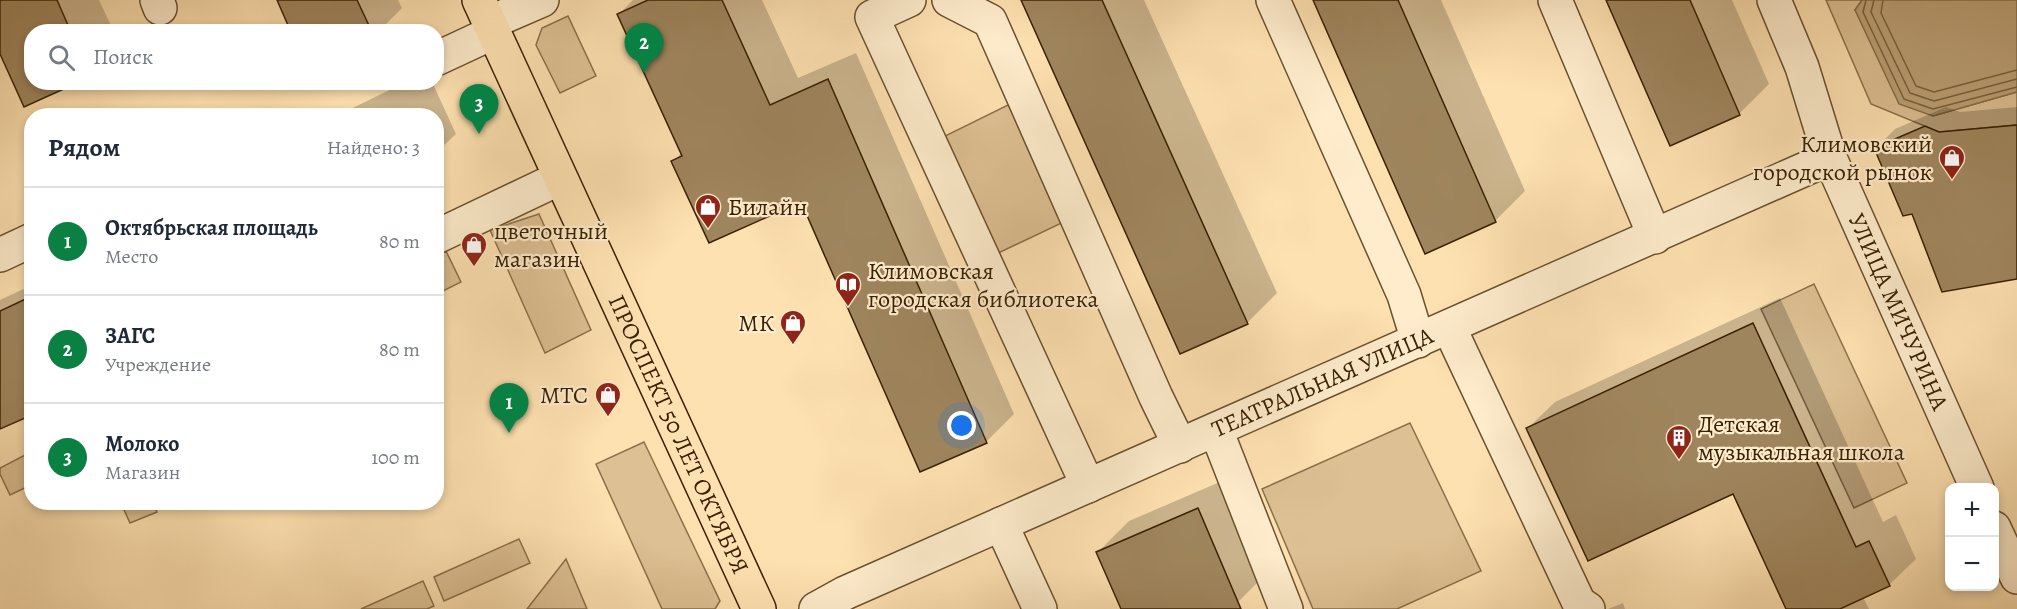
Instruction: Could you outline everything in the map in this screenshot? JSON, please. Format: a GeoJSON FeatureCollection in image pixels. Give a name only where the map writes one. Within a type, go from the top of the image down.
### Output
{"type":"FeatureCollection","features":[{"type":"Feature","properties":{"kind":"main road","name":"ПРОСПЕКТ 50 ЛЕТ ОКТЯБРЯ"},"geometry":{"type":"LineString","coordinates":[[487,18],[759,609]]}},
{"type":"Feature","properties":{"kind":"street"},"geometry":{"type":"LineString","coordinates":[[444,53],[487,18],[542,0]]}},
{"type":"Feature","properties":{"kind":"street"},"geometry":{"type":"LineString","coordinates":[[909,0],[868,8],[1088,486]]}},
{"type":"Feature","properties":{"kind":"street"},"geometry":{"type":"LineString","coordinates":[[949,0],[990,21],[1151,386],[1180,446]]}},
{"type":"Feature","properties":{"kind":"street"},"geometry":{"type":"LineString","coordinates":[[1273,0],[1404,295],[1418,341]]}},
{"type":"Feature","properties":{"kind":"street"},"geometry":{"type":"LineString","coordinates":[[1555,0],[1654,237]]}},
{"type":"Feature","properties":{"kind":"street","name":"УЛИЦА МИЧУРИНА"},"geometry":{"type":"LineString","coordinates":[[1774,0],[1802,67],[1830,159],[1975,483]]}},
{"type":"Feature","properties":{"kind":"street","name":"ТЕАТРАЛЬНАЯ УЛИЦА"},"geometry":{"type":"LineString","coordinates":[[816,609],[845,593],[1830,159]]}},
{"type":"Feature","properties":{"kind":"street"},"geometry":{"type":"LineString","coordinates":[[444,233],[560,178]]}},
{"type":"Feature","properties":{"kind":"street"},"geometry":{"type":"LineString","coordinates":[[1449,327],[1579,603],[1588,609]]}},
{"type":"Feature","properties":{"kind":"street"},"geometry":{"type":"LineString","coordinates":[[1216,430],[1286,609]]}},
{"type":"Feature","properties":{"kind":"street"},"geometry":{"type":"LineString","coordinates":[[1001,525],[1040,609]]}},
{"type":"Feature","properties":{"kind":"street"},"geometry":{"type":"LineString","coordinates":[[1999,537],[2017,577]]}},
{"type":"Feature","properties":{"kind":"shaded area"},"geometry":{"type":"Polygon","coordinates":[[[1826,0],[1862,0],[1855,10],[1933,116],[2017,92],[2017,125],[1939,132],[1871,104],[1826,0]]]}},
{"type":"Feature","properties":{"kind":"shaded area"},"geometry":{"type":"Polygon","coordinates":[[[568,16],[596,76],[560,93],[536,45],[542,28],[568,16]]]}},
{"type":"Feature","properties":{"kind":"shaded area"},"geometry":{"type":"Polygon","coordinates":[[[1012,103],[1068,220],[994,255],[939,139],[1012,103]]]}},
{"type":"Feature","properties":{"kind":"shaded area"},"geometry":{"type":"Polygon","coordinates":[[[539,214],[591,330],[545,353],[490,230],[539,214]]]}},
{"type":"Feature","properties":{"kind":"shaded area"},"geometry":{"type":"Polygon","coordinates":[[[446,251],[461,282],[444,290],[444,252],[446,251]]]}},
{"type":"Feature","properties":{"kind":"shaded area"},"geometry":{"type":"Polygon","coordinates":[[[1814,284],[1907,483],[1854,508],[1761,309],[1814,284]]]}},
{"type":"Feature","properties":{"kind":"shaded area"},"geometry":{"type":"Polygon","coordinates":[[[1410,423],[1481,571],[1397,609],[1313,609],[1262,489],[1410,423]]]}},
{"type":"Feature","properties":{"kind":"shaded area"},"geometry":{"type":"Polygon","coordinates":[[[644,442],[720,601],[715,609],[662,609],[596,464],[644,442]]]}},
{"type":"Feature","properties":{"kind":"shaded area"},"geometry":{"type":"Polygon","coordinates":[[[24,456],[24,488],[10,495],[0,474],[0,468],[24,456]]]}},
{"type":"Feature","properties":{"kind":"shaded area"},"geometry":{"type":"Polygon","coordinates":[[[124,510],[156,510],[157,512],[130,523],[124,510]]]}},
{"type":"Feature","properties":{"kind":"shaded area"},"geometry":{"type":"Polygon","coordinates":[[[519,539],[530,563],[444,601],[434,577],[519,539]]]}},
{"type":"Feature","properties":{"kind":"shaded area"},"geometry":{"type":"Polygon","coordinates":[[[566,559],[587,609],[527,609],[566,559]]]}},
{"type":"Feature","properties":{"kind":"shaded area"},"geometry":{"type":"Polygon","coordinates":[[[423,581],[434,606],[427,609],[361,609],[423,581]]]}},
{"type":"Feature","properties":{"kind":"water"},"geometry":{"type":"Polygon","coordinates":[[[1862,0],[2017,0],[2017,92],[1933,116],[1899,104],[1855,10],[1862,0]]]}},
{"type":"Feature","properties":{"kind":"building"},"geometry":{"type":"Polygon","coordinates":[[[0,0],[57,0],[68,24],[24,24],[24,90],[61,90],[24,107],[0,54],[0,0]]]}},
{"type":"Feature","properties":{"kind":"building"},"geometry":{"type":"Polygon","coordinates":[[[277,0],[357,0],[368,24],[288,24],[277,0]]]}},
{"type":"Feature","properties":{"kind":"building"},"geometry":{"type":"Polygon","coordinates":[[[648,0],[722,0],[770,105],[828,79],[987,443],[920,472],[801,202],[709,243],[671,161],[682,156],[617,14],[648,0]]]}},
{"type":"Feature","properties":{"kind":"building"},"geometry":{"type":"Polygon","coordinates":[[[1021,0],[1102,0],[1248,324],[1180,354],[1021,0]]]}},
{"type":"Feature","properties":{"kind":"building"},"geometry":{"type":"Polygon","coordinates":[[[1313,0],[1398,0],[1496,222],[1425,254],[1313,0]]]}},
{"type":"Feature","properties":{"kind":"building"},"geometry":{"type":"Polygon","coordinates":[[[1606,0],[1690,0],[1740,115],[1670,146],[1606,0]]]}},
{"type":"Feature","properties":{"kind":"building","name":"Климовский городской рынок"},"geometry":{"type":"Polygon","coordinates":[[[2017,125],[2017,279],[1942,292],[1912,214],[1903,216],[1874,148],[1925,126],[1939,132],[2017,125]]]}},
{"type":"Feature","properties":{"kind":"building"},"geometry":{"type":"Polygon","coordinates":[[[24,300],[24,418],[0,429],[0,311],[24,300]]]}},
{"type":"Feature","properties":{"kind":"building","name":"Детская музыкальная школа"},"geometry":{"type":"Polygon","coordinates":[[[1753,323],[1856,547],[1869,541],[1890,586],[1840,609],[1786,609],[1733,494],[1588,561],[1526,428],[1753,323]]]}},
{"type":"Feature","properties":{"kind":"building"},"geometry":{"type":"Polygon","coordinates":[[[1198,508],[1241,609],[1121,609],[1096,552],[1198,508]]]}},
{"type":"Feature","properties":{"kind":"place","name":"ЗАГС"},"geometry":{"type":"Point","coordinates":[644,73]}},
{"type":"Feature","properties":{"kind":"place","name":"Молоко"},"geometry":{"type":"Point","coordinates":[479,134]}},
{"type":"Feature","properties":{"kind":"place","name":"Климовский городской рынок"},"geometry":{"type":"Point","coordinates":[1952,181]}},
{"type":"Feature","properties":{"kind":"place","name":"Билайн"},"geometry":{"type":"Point","coordinates":[708,230]}},
{"type":"Feature","properties":{"kind":"place","name":"цветочный магазин"},"geometry":{"type":"Point","coordinates":[474,268]}},
{"type":"Feature","properties":{"kind":"place","name":"Климовская городская библиотека"},"geometry":{"type":"Point","coordinates":[848,308]}},
{"type":"Feature","properties":{"kind":"place","name":"МК"},"geometry":{"type":"Point","coordinates":[793,346]}},
{"type":"Feature","properties":{"kind":"place","name":"МТС"},"geometry":{"type":"Point","coordinates":[608,418]}},
{"type":"Feature","properties":{"kind":"place","name":"Октябрьская площадь"},"geometry":{"type":"Point","coordinates":[509,433]}},
{"type":"Feature","properties":{"kind":"place","name":"Детская музыкальная школа"},"geometry":{"type":"Point","coordinates":[1679,461]}}]}
